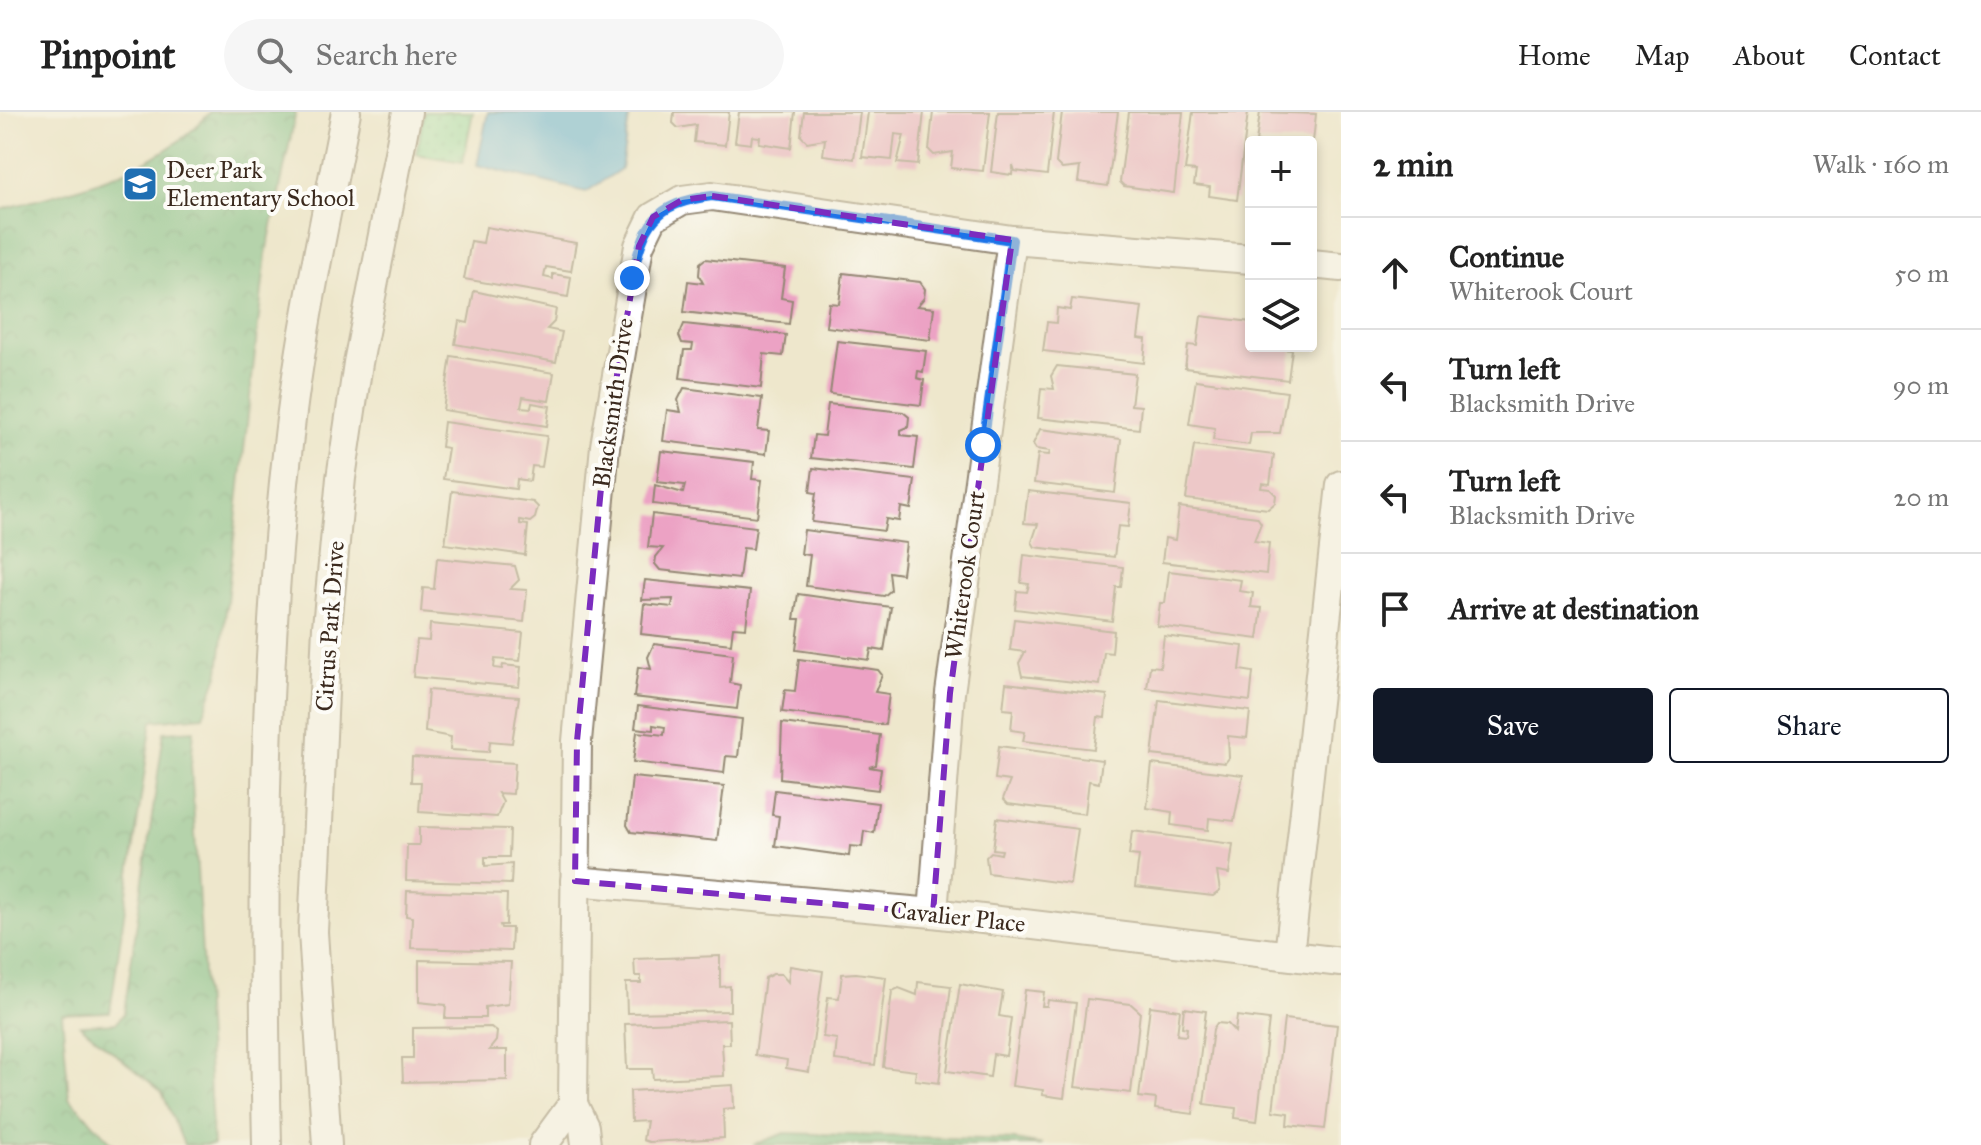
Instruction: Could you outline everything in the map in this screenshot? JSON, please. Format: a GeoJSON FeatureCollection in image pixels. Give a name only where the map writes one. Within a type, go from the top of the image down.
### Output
{"type":"FeatureCollection","features":[{"type":"Feature","properties":{"kind":"street"},"geometry":{"type":"LineString","coordinates":[[267,1145],[262,916],[265,748],[274,596],[288,442],[346,112]]}},
{"type":"Feature","properties":{"kind":"street","name":"Citrus Park Drive"},"geometry":{"type":"LineString","coordinates":[[327,1145],[313,932],[327,627],[341,478],[358,363],[407,112]]}},
{"type":"Feature","properties":{"kind":"street","name":"Blacksmith Drive"},"geometry":{"type":"LineString","coordinates":[[586,1145],[584,1127],[573,1104],[577,741],[605,446],[637,257],[653,217],[682,200],[712,196],[1012,240],[1245,259]]}},
{"type":"Feature","properties":{"kind":"street","name":"Whiterook Court"},"geometry":{"type":"LineString","coordinates":[[933,913],[950,693],[1012,240]]}},
{"type":"Feature","properties":{"kind":"street"},"geometry":{"type":"LineString","coordinates":[[1317,265],[1341,267]]}},
{"type":"Feature","properties":{"kind":"street"},"geometry":{"type":"LineString","coordinates":[[1289,955],[1341,485]]}},
{"type":"Feature","properties":{"kind":"street","name":"Cavalier Place"},"geometry":{"type":"LineString","coordinates":[[575,881],[933,913],[1341,962]]}},
{"type":"Feature","properties":{"kind":"street"},"geometry":{"type":"LineString","coordinates":[[543,1145],[573,1104]]}},
{"type":"Feature","properties":{"kind":"highlighted area"},"geometry":{"type":"Polygon","coordinates":[[[712,196],[1012,240],[950,693],[933,913],[575,881],[577,741],[605,446],[639,246],[653,217],[682,200],[712,196]]]}},
{"type":"Feature","properties":{"kind":"green space"},"geometry":{"type":"Polygon","coordinates":[[[210,112],[296,112],[266,255],[219,672],[203,716],[152,721],[110,1012],[62,1014],[69,1098],[114,1145],[0,1145],[0,210],[84,186],[140,164],[190,133],[210,112]]]}},
{"type":"Feature","properties":{"kind":"green space"},"geometry":{"type":"Polygon","coordinates":[[[424,112],[473,112],[463,162],[416,154],[424,112]]]}},
{"type":"Feature","properties":{"kind":"green space"},"geometry":{"type":"Polygon","coordinates":[[[194,730],[191,764],[213,1145],[184,1145],[162,1092],[80,1025],[116,1023],[124,1013],[164,732],[194,730]]]}},
{"type":"Feature","properties":{"kind":"green space"},"geometry":{"type":"Polygon","coordinates":[[[785,1133],[1015,1140],[1043,1145],[753,1145],[785,1133]]]}},
{"type":"Feature","properties":{"kind":"water"},"geometry":{"type":"Polygon","coordinates":[[[488,112],[630,112],[621,169],[586,192],[477,165],[488,112]]]}},
{"type":"Feature","properties":{"kind":"building"},"geometry":{"type":"Polygon","coordinates":[[[674,112],[729,112],[725,145],[694,142],[696,125],[678,128],[673,123],[674,112]]]}},
{"type":"Feature","properties":{"kind":"building"},"geometry":{"type":"Polygon","coordinates":[[[739,112],[795,112],[791,148],[759,143],[760,137],[752,136],[751,144],[735,142],[739,112]]]}},
{"type":"Feature","properties":{"kind":"building"},"geometry":{"type":"Polygon","coordinates":[[[804,112],[860,112],[854,159],[823,155],[825,139],[807,142],[801,136],[804,112]]]}},
{"type":"Feature","properties":{"kind":"building"},"geometry":{"type":"Polygon","coordinates":[[[868,112],[924,112],[918,165],[897,163],[904,135],[895,134],[892,160],[862,157],[868,112]]]}},
{"type":"Feature","properties":{"kind":"building"},"geometry":{"type":"Polygon","coordinates":[[[933,112],[990,112],[983,171],[951,168],[953,152],[934,155],[929,150],[933,112]]]}},
{"type":"Feature","properties":{"kind":"building"},"geometry":{"type":"Polygon","coordinates":[[[998,112],[1054,112],[1047,175],[1015,171],[1013,165],[1012,175],[991,172],[998,112]]]}},
{"type":"Feature","properties":{"kind":"building"},"geometry":{"type":"Polygon","coordinates":[[[1062,112],[1118,112],[1108,186],[1078,182],[1080,167],[1062,169],[1056,163],[1062,112]]]}},
{"type":"Feature","properties":{"kind":"building"},"geometry":{"type":"Polygon","coordinates":[[[1129,112],[1183,112],[1174,193],[1124,186],[1120,182],[1129,112]]]}},
{"type":"Feature","properties":{"kind":"building"},"geometry":{"type":"Polygon","coordinates":[[[1193,112],[1248,112],[1237,200],[1209,196],[1210,187],[1194,185],[1196,171],[1185,170],[1193,112]]]}},
{"type":"Feature","properties":{"kind":"building"},"geometry":{"type":"Polygon","coordinates":[[[1260,112],[1316,114],[1314,136],[1257,136],[1260,112]]]}},
{"type":"Feature","properties":{"kind":"building"},"geometry":{"type":"Polygon","coordinates":[[[486,227],[576,243],[571,271],[546,267],[544,277],[553,279],[553,274],[571,277],[568,297],[464,279],[471,241],[483,243],[486,227]]]}},
{"type":"Feature","properties":{"kind":"building"},"geometry":{"type":"Polygon","coordinates":[[[705,259],[785,268],[781,298],[792,300],[789,324],[684,312],[688,281],[703,283],[699,275],[700,263],[705,259]]]}},
{"type":"Feature","properties":{"kind":"building"},"geometry":{"type":"Polygon","coordinates":[[[843,273],[920,282],[925,289],[924,298],[917,306],[934,308],[930,340],[826,327],[829,303],[839,304],[843,273]]]}},
{"type":"Feature","properties":{"kind":"building"},"geometry":{"type":"Polygon","coordinates":[[[474,291],[556,309],[554,322],[547,329],[562,332],[556,362],[455,344],[459,321],[468,323],[474,291]]]}},
{"type":"Feature","properties":{"kind":"building"},"geometry":{"type":"Polygon","coordinates":[[[1072,299],[1142,307],[1138,338],[1146,339],[1144,363],[1043,351],[1047,322],[1056,323],[1057,308],[1070,310],[1072,299]]]}},
{"type":"Feature","properties":{"kind":"building"},"geometry":{"type":"Polygon","coordinates":[[[1201,316],[1245,321],[1245,352],[1292,352],[1288,380],[1185,368],[1188,345],[1197,346],[1201,316]]]}},
{"type":"Feature","properties":{"kind":"building"},"geometry":{"type":"Polygon","coordinates":[[[684,324],[786,335],[783,356],[764,354],[761,388],[680,378],[684,350],[692,350],[693,344],[682,343],[679,336],[684,324]]]}},
{"type":"Feature","properties":{"kind":"building"},"geometry":{"type":"Polygon","coordinates":[[[837,341],[926,351],[923,372],[918,371],[917,378],[924,380],[921,405],[830,394],[837,341]]]}},
{"type":"Feature","properties":{"kind":"building"},"geometry":{"type":"Polygon","coordinates":[[[451,356],[554,373],[549,401],[523,397],[521,407],[531,408],[532,403],[550,406],[547,426],[443,410],[451,356]]]}},
{"type":"Feature","properties":{"kind":"building"},"geometry":{"type":"Polygon","coordinates":[[[1057,366],[1135,374],[1131,405],[1141,406],[1139,429],[1038,418],[1041,388],[1054,389],[1051,376],[1057,366]]]}},
{"type":"Feature","properties":{"kind":"building"},"geometry":{"type":"Polygon","coordinates":[[[1196,380],[1287,392],[1280,433],[1251,433],[1249,445],[1213,440],[1215,428],[1189,424],[1196,380]]]}},
{"type":"Feature","properties":{"kind":"building"},"geometry":{"type":"Polygon","coordinates":[[[684,388],[762,398],[758,430],[769,431],[766,454],[663,441],[667,410],[681,412],[678,400],[684,388]]]}},
{"type":"Feature","properties":{"kind":"building"},"geometry":{"type":"Polygon","coordinates":[[[828,404],[903,412],[909,417],[908,427],[901,430],[901,435],[918,437],[914,469],[811,458],[814,435],[824,436],[828,404]]]}},
{"type":"Feature","properties":{"kind":"building"},"geometry":{"type":"Polygon","coordinates":[[[444,422],[547,436],[542,467],[532,466],[530,481],[517,479],[516,489],[443,479],[448,448],[441,447],[444,422]]]}},
{"type":"Feature","properties":{"kind":"building"},"geometry":{"type":"Polygon","coordinates":[[[1040,429],[1121,439],[1115,493],[1034,483],[1038,454],[1049,455],[1050,451],[1036,449],[1033,444],[1040,429]]]}},
{"type":"Feature","properties":{"kind":"building"},"geometry":{"type":"Polygon","coordinates":[[[1194,445],[1274,455],[1270,484],[1262,483],[1261,488],[1270,489],[1276,495],[1275,503],[1268,509],[1186,499],[1194,445]]]}},
{"type":"Feature","properties":{"kind":"building"},"geometry":{"type":"Polygon","coordinates":[[[661,451],[754,462],[752,479],[762,480],[757,517],[653,504],[655,485],[683,493],[685,485],[657,482],[661,451]]]}},
{"type":"Feature","properties":{"kind":"building"},"geometry":{"type":"Polygon","coordinates":[[[813,468],[915,480],[911,509],[901,507],[899,521],[886,519],[884,531],[812,522],[816,493],[810,492],[813,468]]]}},
{"type":"Feature","properties":{"kind":"building"},"geometry":{"type":"Polygon","coordinates":[[[452,491],[533,502],[538,507],[535,518],[530,522],[520,520],[520,524],[528,525],[525,555],[445,544],[452,491]]]}},
{"type":"Feature","properties":{"kind":"building"},"geometry":{"type":"Polygon","coordinates":[[[1028,491],[1131,503],[1128,527],[1118,526],[1114,557],[1035,547],[1032,542],[1038,524],[1024,523],[1028,491]]]}},
{"type":"Feature","properties":{"kind":"building"},"geometry":{"type":"Polygon","coordinates":[[[1179,507],[1257,517],[1261,523],[1254,541],[1269,543],[1266,574],[1162,562],[1165,538],[1175,540],[1179,507]]]}},
{"type":"Feature","properties":{"kind":"building"},"geometry":{"type":"Polygon","coordinates":[[[652,514],[756,527],[753,549],[743,548],[739,579],[660,570],[655,564],[663,548],[648,547],[652,514]]]}},
{"type":"Feature","properties":{"kind":"building"},"geometry":{"type":"Polygon","coordinates":[[[804,530],[906,543],[902,574],[889,572],[891,590],[884,596],[806,586],[810,555],[801,554],[804,530]]]}},
{"type":"Feature","properties":{"kind":"building"},"geometry":{"type":"Polygon","coordinates":[[[1024,555],[1123,567],[1121,587],[1116,587],[1112,621],[1015,609],[1017,591],[1027,592],[1029,584],[1021,583],[1024,555]]]}},
{"type":"Feature","properties":{"kind":"building"},"geometry":{"type":"Polygon","coordinates":[[[437,558],[515,566],[519,580],[510,589],[527,590],[524,622],[421,612],[423,588],[434,589],[437,558]]]}},
{"type":"Feature","properties":{"kind":"building"},"geometry":{"type":"Polygon","coordinates":[[[1169,571],[1241,580],[1239,591],[1253,593],[1251,607],[1262,608],[1258,639],[1157,626],[1160,603],[1165,603],[1169,571]]]}},
{"type":"Feature","properties":{"kind":"building"},"geometry":{"type":"Polygon","coordinates":[[[645,580],[750,591],[746,628],[733,627],[731,644],[641,634],[644,604],[672,607],[673,599],[642,600],[645,580]]]}},
{"type":"Feature","properties":{"kind":"building"},"geometry":{"type":"Polygon","coordinates":[[[798,594],[891,607],[884,651],[871,649],[869,660],[796,650],[800,619],[794,619],[798,594]]]}},
{"type":"Feature","properties":{"kind":"building"},"geometry":{"type":"Polygon","coordinates":[[[1014,619],[1114,631],[1112,653],[1104,652],[1100,685],[1022,676],[1019,663],[1025,652],[1010,650],[1014,619]]]}},
{"type":"Feature","properties":{"kind":"building"},"geometry":{"type":"Polygon","coordinates":[[[430,624],[523,633],[520,661],[495,659],[494,668],[502,669],[503,665],[521,667],[519,687],[413,677],[417,640],[429,641],[430,624]]]}},
{"type":"Feature","properties":{"kind":"building"},"geometry":{"type":"Polygon","coordinates":[[[1164,636],[1243,646],[1240,670],[1253,672],[1250,701],[1147,688],[1150,666],[1160,667],[1164,636]]]}},
{"type":"Feature","properties":{"kind":"building"},"geometry":{"type":"Polygon","coordinates":[[[654,644],[733,654],[730,683],[740,685],[737,709],[634,697],[638,667],[651,669],[648,657],[654,644]]]}},
{"type":"Feature","properties":{"kind":"building"},"geometry":{"type":"Polygon","coordinates":[[[799,659],[878,670],[882,675],[875,692],[889,694],[885,725],[782,712],[785,690],[795,691],[799,659]]]}},
{"type":"Feature","properties":{"kind":"building"},"geometry":{"type":"Polygon","coordinates":[[[1006,683],[1107,695],[1105,718],[1098,717],[1094,749],[1023,741],[1025,732],[1011,730],[1013,710],[1003,709],[1006,683]]]}},
{"type":"Feature","properties":{"kind":"building"},"geometry":{"type":"Polygon","coordinates":[[[428,690],[519,697],[512,743],[490,741],[489,752],[450,750],[451,737],[425,732],[428,690]]]}},
{"type":"Feature","properties":{"kind":"building"},"geometry":{"type":"Polygon","coordinates":[[[1159,700],[1250,711],[1247,738],[1228,736],[1229,758],[1225,763],[1152,755],[1159,700]]]}},
{"type":"Feature","properties":{"kind":"building"},"geometry":{"type":"Polygon","coordinates":[[[638,706],[742,719],[738,757],[726,756],[724,773],[633,762],[637,732],[664,735],[665,727],[653,725],[653,730],[635,728],[638,706]]]}},
{"type":"Feature","properties":{"kind":"building"},"geometry":{"type":"Polygon","coordinates":[[[782,723],[880,735],[876,765],[869,767],[881,769],[878,790],[780,778],[782,723]]]}},
{"type":"Feature","properties":{"kind":"building"},"geometry":{"type":"Polygon","coordinates":[[[999,746],[1102,760],[1099,783],[1089,781],[1085,814],[1008,804],[1003,799],[1010,781],[995,779],[999,746]]]}},
{"type":"Feature","properties":{"kind":"building"},"geometry":{"type":"Polygon","coordinates":[[[412,757],[515,763],[513,794],[498,793],[503,802],[497,817],[419,812],[421,782],[411,782],[412,757]]]}},
{"type":"Feature","properties":{"kind":"building"},"geometry":{"type":"Polygon","coordinates":[[[1152,764],[1243,775],[1234,821],[1209,818],[1208,830],[1171,825],[1172,812],[1147,808],[1152,764]]]}},
{"type":"Feature","properties":{"kind":"building"},"geometry":{"type":"Polygon","coordinates":[[[632,777],[724,786],[717,841],[631,832],[627,825],[632,777]]]}},
{"type":"Feature","properties":{"kind":"building"},"geometry":{"type":"Polygon","coordinates":[[[775,790],[878,803],[874,833],[864,831],[862,847],[850,846],[849,856],[775,846],[779,816],[772,815],[775,790]]]}},
{"type":"Feature","properties":{"kind":"building"},"geometry":{"type":"Polygon","coordinates":[[[997,818],[1078,829],[1070,884],[988,873],[986,857],[991,852],[1001,854],[1002,850],[993,849],[997,818]]]}},
{"type":"Feature","properties":{"kind":"building"},"geometry":{"type":"Polygon","coordinates":[[[419,827],[510,829],[509,857],[485,857],[485,866],[512,864],[511,884],[406,881],[407,845],[419,845],[419,827]]]}},
{"type":"Feature","properties":{"kind":"building"},"geometry":{"type":"Polygon","coordinates":[[[1132,831],[1233,844],[1229,874],[1217,872],[1220,891],[1213,896],[1135,887],[1139,856],[1129,855],[1132,831]]]}},
{"type":"Feature","properties":{"kind":"building"},"geometry":{"type":"Polygon","coordinates":[[[407,891],[507,894],[506,925],[500,925],[501,928],[512,928],[511,951],[411,948],[412,917],[406,916],[407,891]]]}},
{"type":"Feature","properties":{"kind":"building"},"geometry":{"type":"Polygon","coordinates":[[[720,956],[720,987],[730,986],[730,1011],[627,1013],[626,983],[641,983],[641,976],[635,976],[634,959],[720,956]]]}},
{"type":"Feature","properties":{"kind":"building"},"geometry":{"type":"Polygon","coordinates":[[[419,960],[511,962],[508,1004],[485,1007],[485,1018],[445,1018],[446,1005],[419,1002],[419,960]]]}},
{"type":"Feature","properties":{"kind":"building"},"geometry":{"type":"Polygon","coordinates":[[[790,966],[823,971],[809,1072],[786,1068],[787,1060],[755,1055],[765,978],[781,974],[788,982],[790,966]]]}},
{"type":"Feature","properties":{"kind":"building"},"geometry":{"type":"Polygon","coordinates":[[[842,974],[886,977],[875,1065],[835,1060],[837,1039],[823,1037],[828,997],[839,998],[842,974]]]}},
{"type":"Feature","properties":{"kind":"building"},"geometry":{"type":"Polygon","coordinates":[[[918,982],[951,986],[939,1083],[915,1080],[916,1071],[883,1067],[892,991],[899,988],[917,995],[918,982]]]}},
{"type":"Feature","properties":{"kind":"building"},"geometry":{"type":"Polygon","coordinates":[[[960,984],[1003,992],[999,1016],[1011,1018],[1006,1056],[993,1054],[990,1077],[947,1071],[960,984]]]}},
{"type":"Feature","properties":{"kind":"building"},"geometry":{"type":"Polygon","coordinates":[[[1025,990],[1044,992],[1042,1006],[1047,1006],[1048,1000],[1076,1003],[1064,1098],[1042,1095],[1043,1090],[1012,1086],[1025,990]]]}},
{"type":"Feature","properties":{"kind":"building"},"geometry":{"type":"Polygon","coordinates":[[[1087,999],[1131,1004],[1140,1012],[1131,1093],[1075,1087],[1087,999]]]}},
{"type":"Feature","properties":{"kind":"building"},"geometry":{"type":"Polygon","coordinates":[[[1150,1006],[1180,1010],[1177,1035],[1186,1036],[1187,1028],[1182,1027],[1184,1008],[1206,1011],[1193,1114],[1155,1109],[1156,1099],[1139,1097],[1150,1006]]]}},
{"type":"Feature","properties":{"kind":"building"},"geometry":{"type":"Polygon","coordinates":[[[1237,1016],[1269,1020],[1257,1121],[1235,1118],[1236,1108],[1204,1104],[1213,1029],[1217,1023],[1228,1024],[1235,1032],[1237,1016]]]}},
{"type":"Feature","properties":{"kind":"building"},"geometry":{"type":"Polygon","coordinates":[[[1284,1019],[1337,1025],[1325,1129],[1288,1125],[1289,1113],[1273,1111],[1284,1019]]]}},
{"type":"Feature","properties":{"kind":"building"},"geometry":{"type":"Polygon","coordinates":[[[729,1020],[730,1044],[722,1044],[724,1076],[653,1079],[652,1069],[627,1069],[625,1024],[729,1020]]]}},
{"type":"Feature","properties":{"kind":"building"},"geometry":{"type":"Polygon","coordinates":[[[491,1027],[497,1032],[496,1041],[489,1050],[507,1050],[507,1080],[403,1082],[402,1058],[413,1058],[413,1028],[491,1027]]]}},
{"type":"Feature","properties":{"kind":"building"},"geometry":{"type":"Polygon","coordinates":[[[733,1085],[734,1108],[723,1109],[724,1138],[649,1142],[643,1140],[646,1121],[631,1122],[630,1091],[733,1085]]]}},
{"type":"Feature","properties":{"kind":"place","name":"Deer Park Elementary School"},"geometry":{"type":"Point","coordinates":[140,184]}},
{"type":"Feature","properties":{"kind":"route"},"geometry":{"type":"LineString","coordinates":[[632,278],[639,246],[653,217],[682,200],[712,196],[1012,240],[983,445]]}}]}
